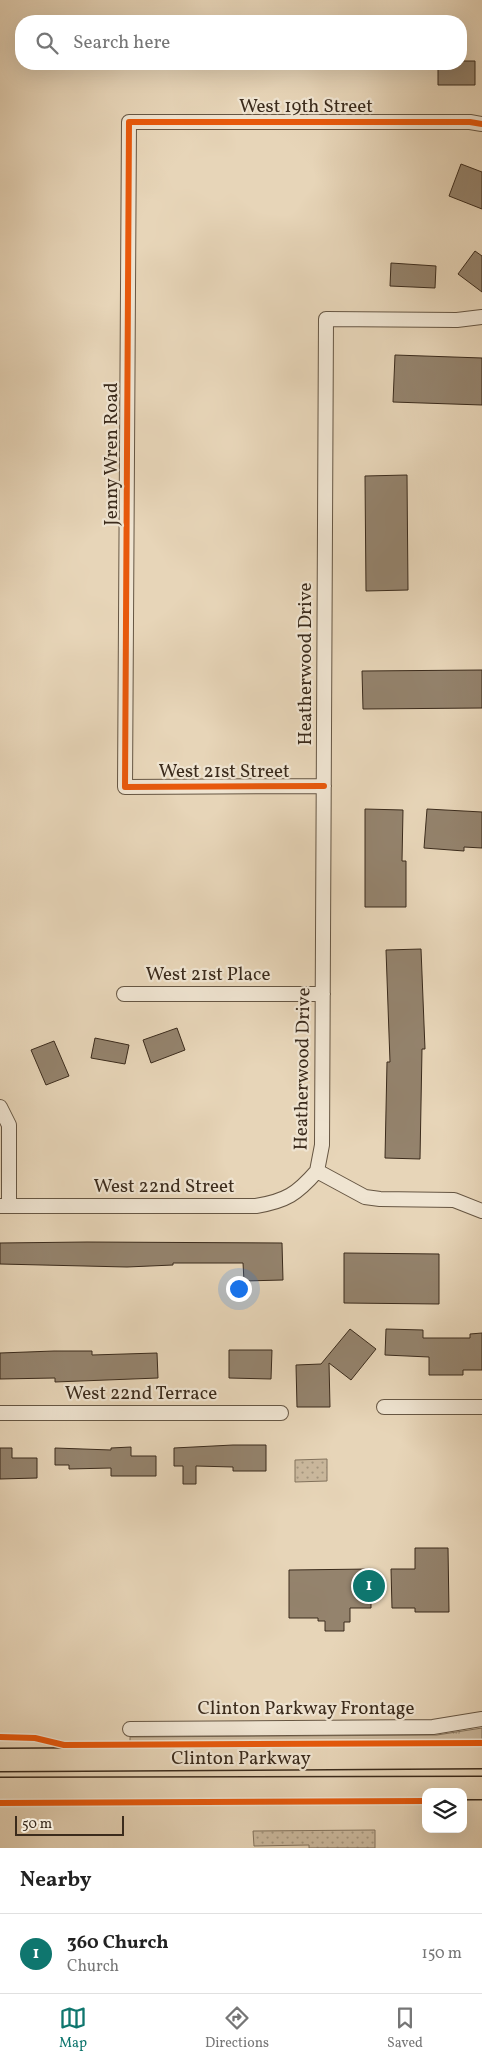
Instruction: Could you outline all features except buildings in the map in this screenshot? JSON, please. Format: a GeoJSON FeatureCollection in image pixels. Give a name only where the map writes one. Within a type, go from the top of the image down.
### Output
{"type":"FeatureCollection","features":[{"type":"Feature","properties":{"kind":"main road","name":"Clinton Parkway"},"geometry":{"type":"LineString","coordinates":[[0,1760],[482,1758]]}},
{"type":"Feature","properties":{"kind":"main road","name":"Clinton Parkway"},"geometry":{"type":"LineString","coordinates":[[0,1789],[482,1788]]}},
{"type":"Feature","properties":{"kind":"street","name":"West 19th Street"},"geometry":{"type":"LineString","coordinates":[[129,122],[470,122],[482,124]]}},
{"type":"Feature","properties":{"kind":"street","name":"Jenny Wren Road"},"geometry":{"type":"LineString","coordinates":[[125,787],[129,122]]}},
{"type":"Feature","properties":{"kind":"street","name":"Heatherwood Drive"},"geometry":{"type":"LineString","coordinates":[[482,317],[457,320],[326,319],[322,1145],[317,1171],[365,1197],[454,1200],[482,1211]]}},
{"type":"Feature","properties":{"kind":"street","name":"West 21st Street"},"geometry":{"type":"LineString","coordinates":[[125,787],[324,786]]}},
{"type":"Feature","properties":{"kind":"street","name":"West 21st Place"},"geometry":{"type":"LineString","coordinates":[[124,994],[323,994]]}},
{"type":"Feature","properties":{"kind":"street"},"geometry":{"type":"LineString","coordinates":[[0,1107],[8,1125],[4,1206]]}},
{"type":"Feature","properties":{"kind":"street","name":"West 22nd Street"},"geometry":{"type":"LineString","coordinates":[[4,1206],[256,1206],[276,1202],[290,1196],[303,1188],[317,1171]]}},
{"type":"Feature","properties":{"kind":"street"},"geometry":{"type":"LineString","coordinates":[[384,1407],[482,1407]]}},
{"type":"Feature","properties":{"kind":"street","name":"West 22nd Terrace"},"geometry":{"type":"LineString","coordinates":[[0,1413],[281,1413]]}},
{"type":"Feature","properties":{"kind":"street","name":"Clinton Parkway Frontage"},"geometry":{"type":"LineString","coordinates":[[130,1729],[433,1727],[482,1718]]}},
{"type":"Feature","properties":{"kind":"green space"},"geometry":{"type":"Polygon","coordinates":[[[327,1459],[327,1481],[295,1482],[295,1460],[327,1459]]]}},
{"type":"Feature","properties":{"kind":"green space"},"geometry":{"type":"Polygon","coordinates":[[[482,1728],[482,1749],[130,1750],[130,1737],[437,1735],[482,1728]]]}},
{"type":"Feature","properties":{"kind":"green space"},"geometry":{"type":"Polygon","coordinates":[[[375,1830],[375,1848],[309,1848],[309,1845],[254,1846],[253,1831],[375,1830]]]}},
{"type":"Feature","properties":{"kind":"cycle path"},"geometry":{"type":"LineString","coordinates":[[324,786],[125,787],[129,122],[470,122],[482,124]]}},
{"type":"Feature","properties":{"kind":"cycle path"},"geometry":{"type":"LineString","coordinates":[[0,1737],[35,1738],[64,1745],[482,1743]]}},
{"type":"Feature","properties":{"kind":"cycle path"},"geometry":{"type":"LineString","coordinates":[[0,1803],[422,1801]]}},
{"type":"Feature","properties":{"kind":"place","name":"360 Church"},"geometry":{"type":"Point","coordinates":[369,1586]}}]}
